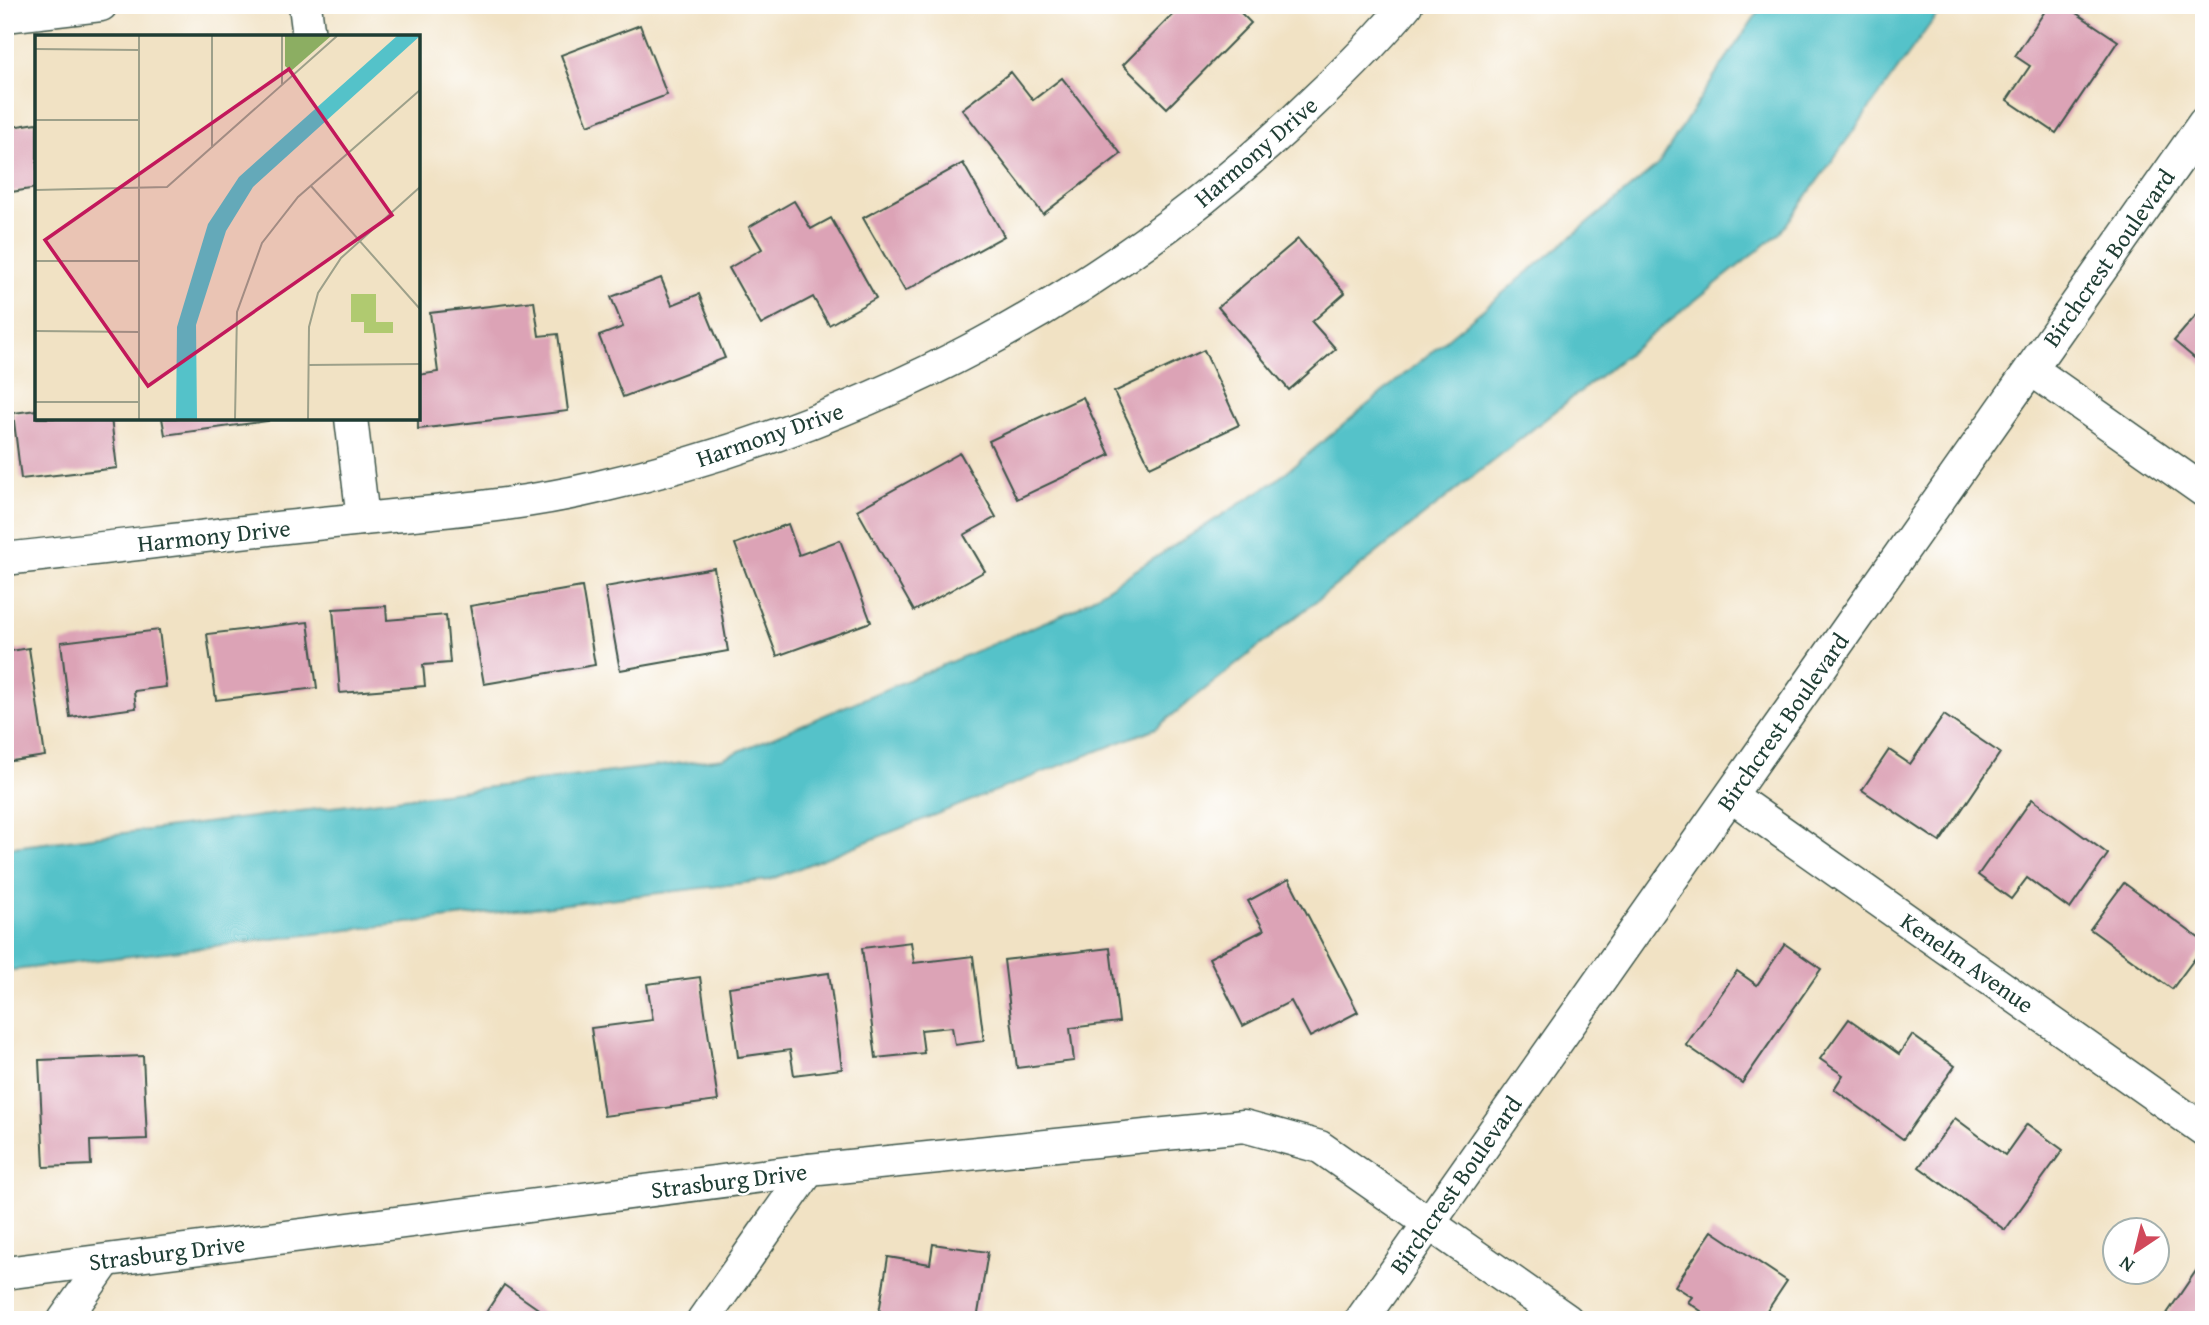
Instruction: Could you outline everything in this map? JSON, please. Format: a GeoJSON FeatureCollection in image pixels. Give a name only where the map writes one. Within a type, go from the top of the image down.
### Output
{"type":"FeatureCollection","features":[{"type":"Feature","properties":{"kind":"street"},"geometry":{"type":"LineString","coordinates":[[5,16],[101,5]]}},
{"type":"Feature","properties":{"kind":"street"},"geometry":{"type":"LineString","coordinates":[[305,5],[309,35]]}},
{"type":"Feature","properties":{"kind":"street","name":"Harmony Drive"},"geometry":{"type":"LineString","coordinates":[[5,559],[491,507],[593,488],[717,456],[815,422],[910,382],[1025,322],[1133,252],[1206,198],[1284,131],[1349,68],[1406,5]]}},
{"type":"Feature","properties":{"kind":"street","name":"Birchcrest Boulevard"},"geometry":{"type":"LineString","coordinates":[[1362,1320],[2204,123]]}},
{"type":"Feature","properties":{"kind":"street"},"geometry":{"type":"LineString","coordinates":[[2031,369],[2204,491]]}},
{"type":"Feature","properties":{"kind":"street"},"geometry":{"type":"LineString","coordinates":[[351,420],[363,519]]}},
{"type":"Feature","properties":{"kind":"street","name":"Kenelm Avenue"},"geometry":{"type":"LineString","coordinates":[[1731,796],[2204,1130]]}},
{"type":"Feature","properties":{"kind":"street","name":"Strasburg Drive"},"geometry":{"type":"LineString","coordinates":[[5,1273],[808,1170],[1244,1126],[1320,1147],[1567,1320]]}},
{"type":"Feature","properties":{"kind":"street"},"geometry":{"type":"LineString","coordinates":[[703,1320],[808,1170]]}},
{"type":"Feature","properties":{"kind":"street"},"geometry":{"type":"LineString","coordinates":[[64,1320],[105,1262]]}},
{"type":"Feature","properties":{"kind":"water"},"geometry":{"type":"Polygon","coordinates":[[[1763,5],[1944,5],[1780,233],[1156,728],[769,880],[5,971],[5,848],[723,758],[1073,610],[1274,482],[1658,165],[1763,5]]]}},
{"type":"Feature","properties":{"kind":"building"},"geometry":{"type":"Polygon","coordinates":[[[1182,5],[1233,5],[1251,23],[1167,108],[1123,65],[1182,5]]]}},
{"type":"Feature","properties":{"kind":"building"},"geometry":{"type":"Polygon","coordinates":[[[2049,5],[2064,5],[2118,41],[2056,133],[2007,100],[2030,66],[2015,56],[2049,5]]]}},
{"type":"Feature","properties":{"kind":"building"},"geometry":{"type":"Polygon","coordinates":[[[640,25],[667,95],[588,125],[561,55],[640,25]]]}},
{"type":"Feature","properties":{"kind":"building"},"geometry":{"type":"Polygon","coordinates":[[[1011,72],[1033,100],[1062,78],[1121,154],[1043,214],[962,109],[1011,72]]]}},
{"type":"Feature","properties":{"kind":"building"},"geometry":{"type":"Polygon","coordinates":[[[35,123],[35,188],[5,193],[5,128],[35,123]]]}},
{"type":"Feature","properties":{"kind":"building"},"geometry":{"type":"Polygon","coordinates":[[[963,163],[1004,236],[905,291],[863,218],[963,163]]]}},
{"type":"Feature","properties":{"kind":"building"},"geometry":{"type":"Polygon","coordinates":[[[794,201],[811,229],[831,218],[876,298],[829,325],[813,297],[761,325],[729,268],[762,249],[749,227],[794,201]]]}},
{"type":"Feature","properties":{"kind":"building"},"geometry":{"type":"Polygon","coordinates":[[[1298,239],[1345,293],[1312,322],[1336,349],[1289,390],[1218,307],[1298,239]]]}},
{"type":"Feature","properties":{"kind":"building"},"geometry":{"type":"Polygon","coordinates":[[[661,278],[672,305],[699,294],[725,358],[623,397],[599,336],[623,327],[611,297],[661,278]]]}},
{"type":"Feature","properties":{"kind":"building"},"geometry":{"type":"Polygon","coordinates":[[[534,301],[539,336],[558,334],[568,411],[418,429],[420,375],[438,372],[430,313],[534,301]]]}},
{"type":"Feature","properties":{"kind":"building"},"geometry":{"type":"Polygon","coordinates":[[[2204,306],[2204,366],[2174,341],[2204,306]]]}},
{"type":"Feature","properties":{"kind":"building"},"geometry":{"type":"Polygon","coordinates":[[[1204,350],[1239,425],[1150,467],[1114,392],[1204,350]]]}},
{"type":"Feature","properties":{"kind":"building"},"geometry":{"type":"Polygon","coordinates":[[[1083,397],[1110,455],[1017,499],[989,441],[1083,397]]]}},
{"type":"Feature","properties":{"kind":"building"},"geometry":{"type":"Polygon","coordinates":[[[35,410],[35,420],[111,420],[117,468],[21,479],[13,413],[35,410]]]}},
{"type":"Feature","properties":{"kind":"building"},"geometry":{"type":"Polygon","coordinates":[[[162,420],[268,420],[268,421],[165,435],[162,420]]]}},
{"type":"Feature","properties":{"kind":"building"},"geometry":{"type":"Polygon","coordinates":[[[960,453],[996,517],[964,535],[985,571],[914,611],[857,510],[960,453]]]}},
{"type":"Feature","properties":{"kind":"building"},"geometry":{"type":"Polygon","coordinates":[[[788,524],[799,555],[840,540],[871,622],[777,656],[735,544],[788,524]]]}},
{"type":"Feature","properties":{"kind":"building"},"geometry":{"type":"Polygon","coordinates":[[[714,568],[728,651],[620,670],[605,587],[714,568]]]}},
{"type":"Feature","properties":{"kind":"building"},"geometry":{"type":"Polygon","coordinates":[[[582,587],[595,665],[484,684],[470,606],[582,587]]]}},
{"type":"Feature","properties":{"kind":"building"},"geometry":{"type":"Polygon","coordinates":[[[386,606],[387,620],[446,615],[450,663],[423,665],[425,686],[340,693],[333,609],[386,606]]]}},
{"type":"Feature","properties":{"kind":"building"},"geometry":{"type":"Polygon","coordinates":[[[308,622],[317,688],[216,700],[207,634],[308,622]]]}},
{"type":"Feature","properties":{"kind":"building"},"geometry":{"type":"Polygon","coordinates":[[[159,630],[166,687],[134,691],[136,708],[70,717],[61,642],[159,630]]]}},
{"type":"Feature","properties":{"kind":"building"},"geometry":{"type":"Polygon","coordinates":[[[29,648],[45,756],[5,762],[5,652],[29,648]]]}},
{"type":"Feature","properties":{"kind":"building"},"geometry":{"type":"Polygon","coordinates":[[[1944,715],[2000,753],[1940,842],[1862,790],[1889,750],[1910,764],[1944,715]]]}},
{"type":"Feature","properties":{"kind":"building"},"geometry":{"type":"Polygon","coordinates":[[[2032,799],[2108,854],[2070,909],[2027,878],[2011,899],[1978,875],[2032,799]]]}},
{"type":"Feature","properties":{"kind":"building"},"geometry":{"type":"Polygon","coordinates":[[[1289,879],[1358,1012],[1310,1037],[1291,1001],[1243,1026],[1209,958],[1264,930],[1248,901],[1289,879]]]}},
{"type":"Feature","properties":{"kind":"building"},"geometry":{"type":"Polygon","coordinates":[[[2124,883],[2204,942],[2204,946],[2172,989],[2090,929],[2124,883]]]}},
{"type":"Feature","properties":{"kind":"building"},"geometry":{"type":"Polygon","coordinates":[[[911,942],[914,963],[973,956],[984,1041],[955,1045],[952,1027],[921,1030],[924,1053],[876,1058],[862,948],[911,942]]]}},
{"type":"Feature","properties":{"kind":"building"},"geometry":{"type":"Polygon","coordinates":[[[1785,944],[1821,969],[1742,1083],[1686,1045],[1737,971],[1757,985],[1785,944]]]}},
{"type":"Feature","properties":{"kind":"building"},"geometry":{"type":"Polygon","coordinates":[[[1110,948],[1119,1022],[1070,1028],[1074,1061],[1017,1068],[1004,960],[1110,948]]]}},
{"type":"Feature","properties":{"kind":"building"},"geometry":{"type":"Polygon","coordinates":[[[829,973],[842,1069],[794,1075],[790,1050],[738,1057],[729,987],[829,973]]]}},
{"type":"Feature","properties":{"kind":"building"},"geometry":{"type":"Polygon","coordinates":[[[700,977],[718,1101],[604,1116],[591,1028],[653,1020],[647,984],[700,977]]]}},
{"type":"Feature","properties":{"kind":"building"},"geometry":{"type":"Polygon","coordinates":[[[1849,1019],[1899,1054],[1912,1035],[1955,1066],[1903,1139],[1834,1089],[1843,1075],[1820,1059],[1849,1019]]]}},
{"type":"Feature","properties":{"kind":"building"},"geometry":{"type":"Polygon","coordinates":[[[143,1056],[147,1139],[90,1141],[91,1165],[44,1167],[39,1060],[143,1056]]]}},
{"type":"Feature","properties":{"kind":"building"},"geometry":{"type":"Polygon","coordinates":[[[1955,1118],[2005,1155],[2027,1124],[2063,1150],[2005,1230],[1919,1167],[1955,1118]]]}},
{"type":"Feature","properties":{"kind":"building"},"geometry":{"type":"Polygon","coordinates":[[[1712,1231],[1787,1281],[1761,1320],[1714,1320],[1688,1302],[1692,1297],[1675,1286],[1712,1231]]]}},
{"type":"Feature","properties":{"kind":"building"},"geometry":{"type":"Polygon","coordinates":[[[933,1244],[988,1252],[977,1320],[878,1319],[888,1257],[930,1264],[933,1244]]]}},
{"type":"Feature","properties":{"kind":"building"},"geometry":{"type":"Polygon","coordinates":[[[2204,1259],[2204,1320],[2173,1320],[2166,1315],[2204,1259]]]}},
{"type":"Feature","properties":{"kind":"building"},"geometry":{"type":"Polygon","coordinates":[[[504,1285],[554,1320],[481,1320],[504,1285]]]}}]}
